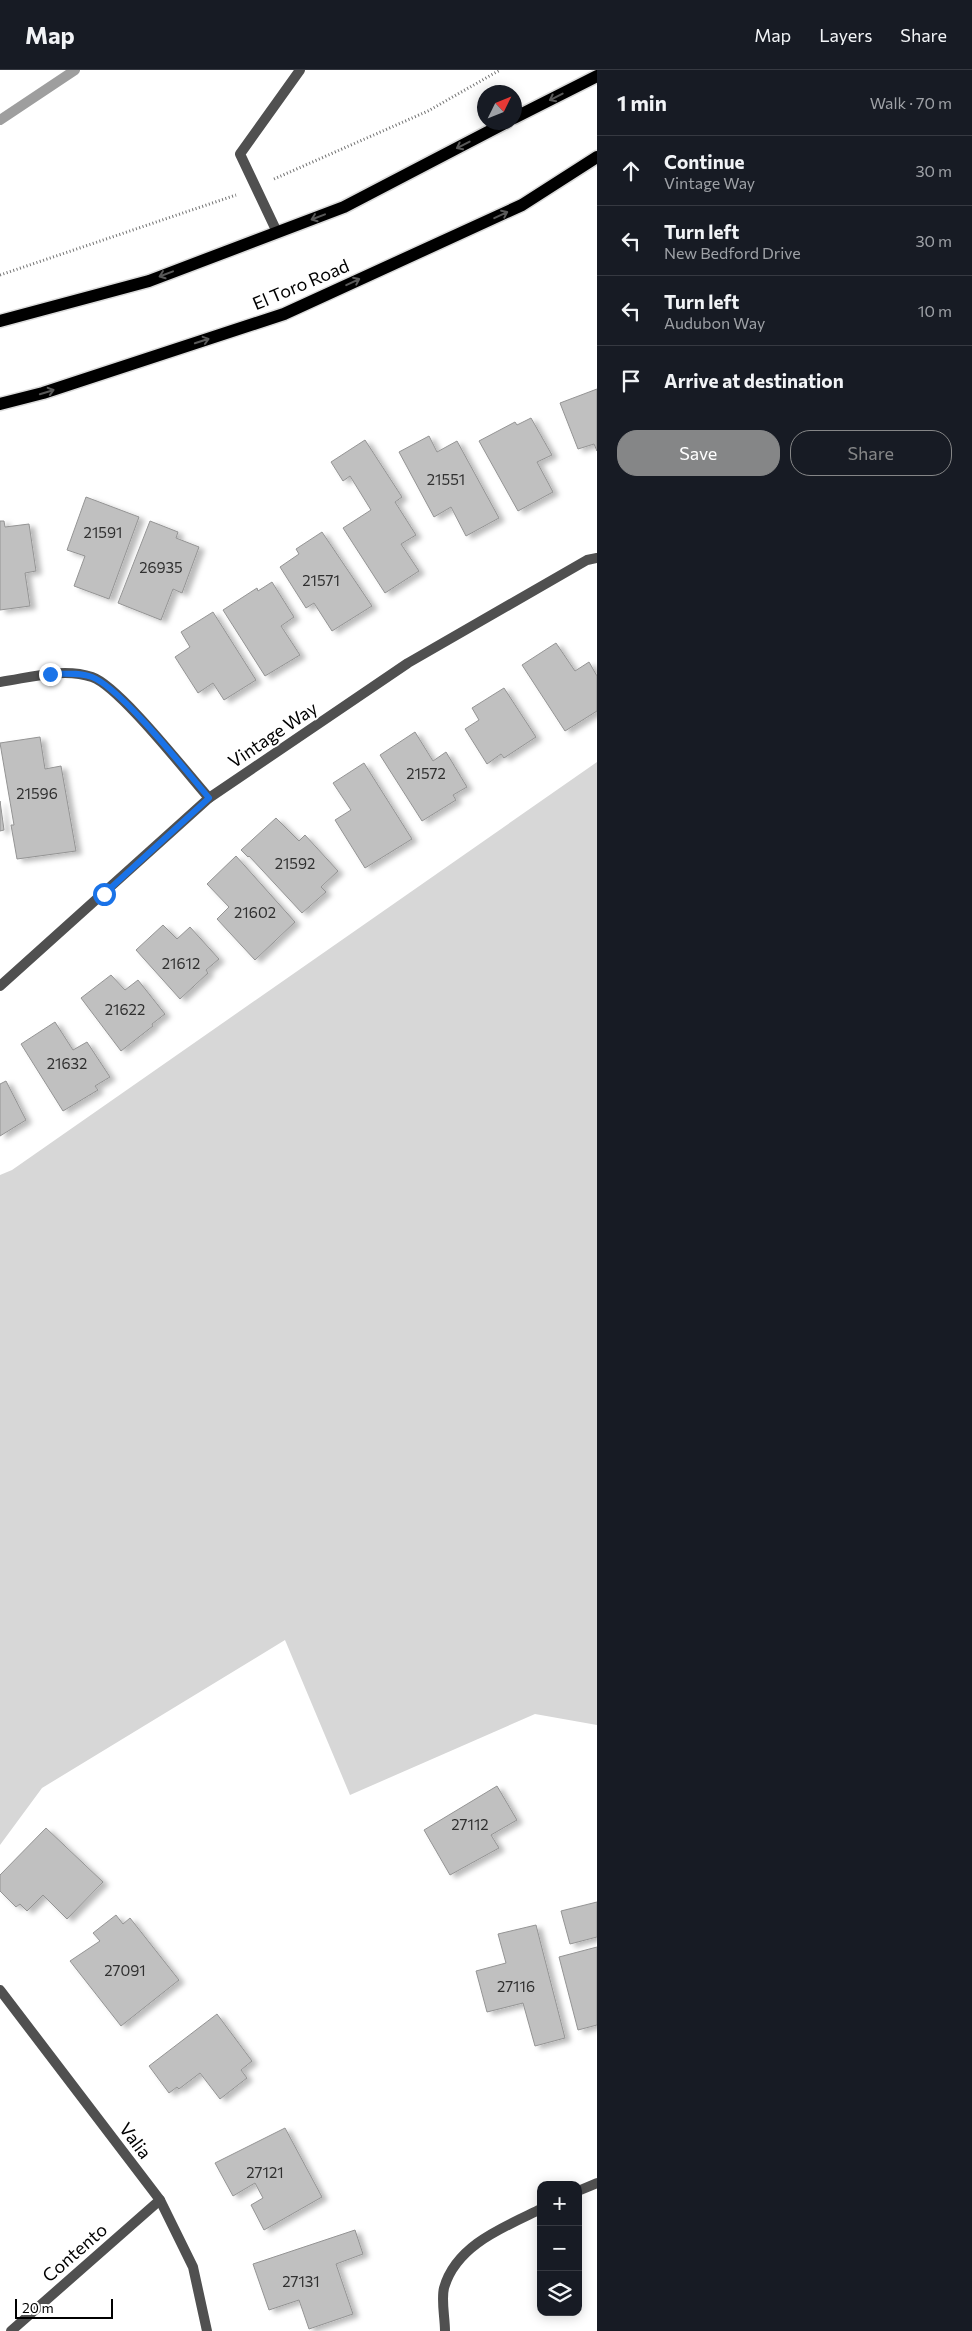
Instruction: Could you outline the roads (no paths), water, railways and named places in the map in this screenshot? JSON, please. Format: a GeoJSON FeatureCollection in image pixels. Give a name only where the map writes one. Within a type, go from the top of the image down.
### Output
{"type":"FeatureCollection","features":[{"type":"Feature","properties":{"kind":"main road"},"geometry":{"type":"LineString","coordinates":[[522,114],[597,76]]}},
{"type":"Feature","properties":{"kind":"main road"},"geometry":{"type":"LineString","coordinates":[[0,321],[149,281],[344,207],[492,130]]}},
{"type":"Feature","properties":{"kind":"main road","name":"El Toro Road"},"geometry":{"type":"LineString","coordinates":[[0,404],[43,393],[284,314],[522,205],[597,157]]}},
{"type":"Feature","properties":{"kind":"street"},"geometry":{"type":"LineString","coordinates":[[277,232],[240,154],[300,70]]}},
{"type":"Feature","properties":{"kind":"street","name":"Vintage Way"},"geometry":{"type":"LineString","coordinates":[[0,986],[209,798],[408,663],[587,560],[597,558]]}},
{"type":"Feature","properties":{"kind":"street"},"geometry":{"type":"LineString","coordinates":[[0,682],[50,674],[72,674],[92,677],[118,694],[209,798]]}},
{"type":"Feature","properties":{"kind":"street","name":"Valia"},"geometry":{"type":"LineString","coordinates":[[0,1990],[160,2200],[194,2267],[207,2331]]}},
{"type":"Feature","properties":{"kind":"street"},"geometry":{"type":"LineString","coordinates":[[582,2189],[597,2183]]}},
{"type":"Feature","properties":{"kind":"street","name":"Contento"},"geometry":{"type":"LineString","coordinates":[[11,2331],[160,2200]]}},
{"type":"Feature","properties":{"kind":"street"},"geometry":{"type":"LineString","coordinates":[[446,2331],[444,2289],[453,2268],[470,2247],[537,2211]]}},
{"type":"Feature","properties":{"kind":"waterway"},"geometry":{"type":"LineString","coordinates":[[0,120],[75,70]]}}]}
